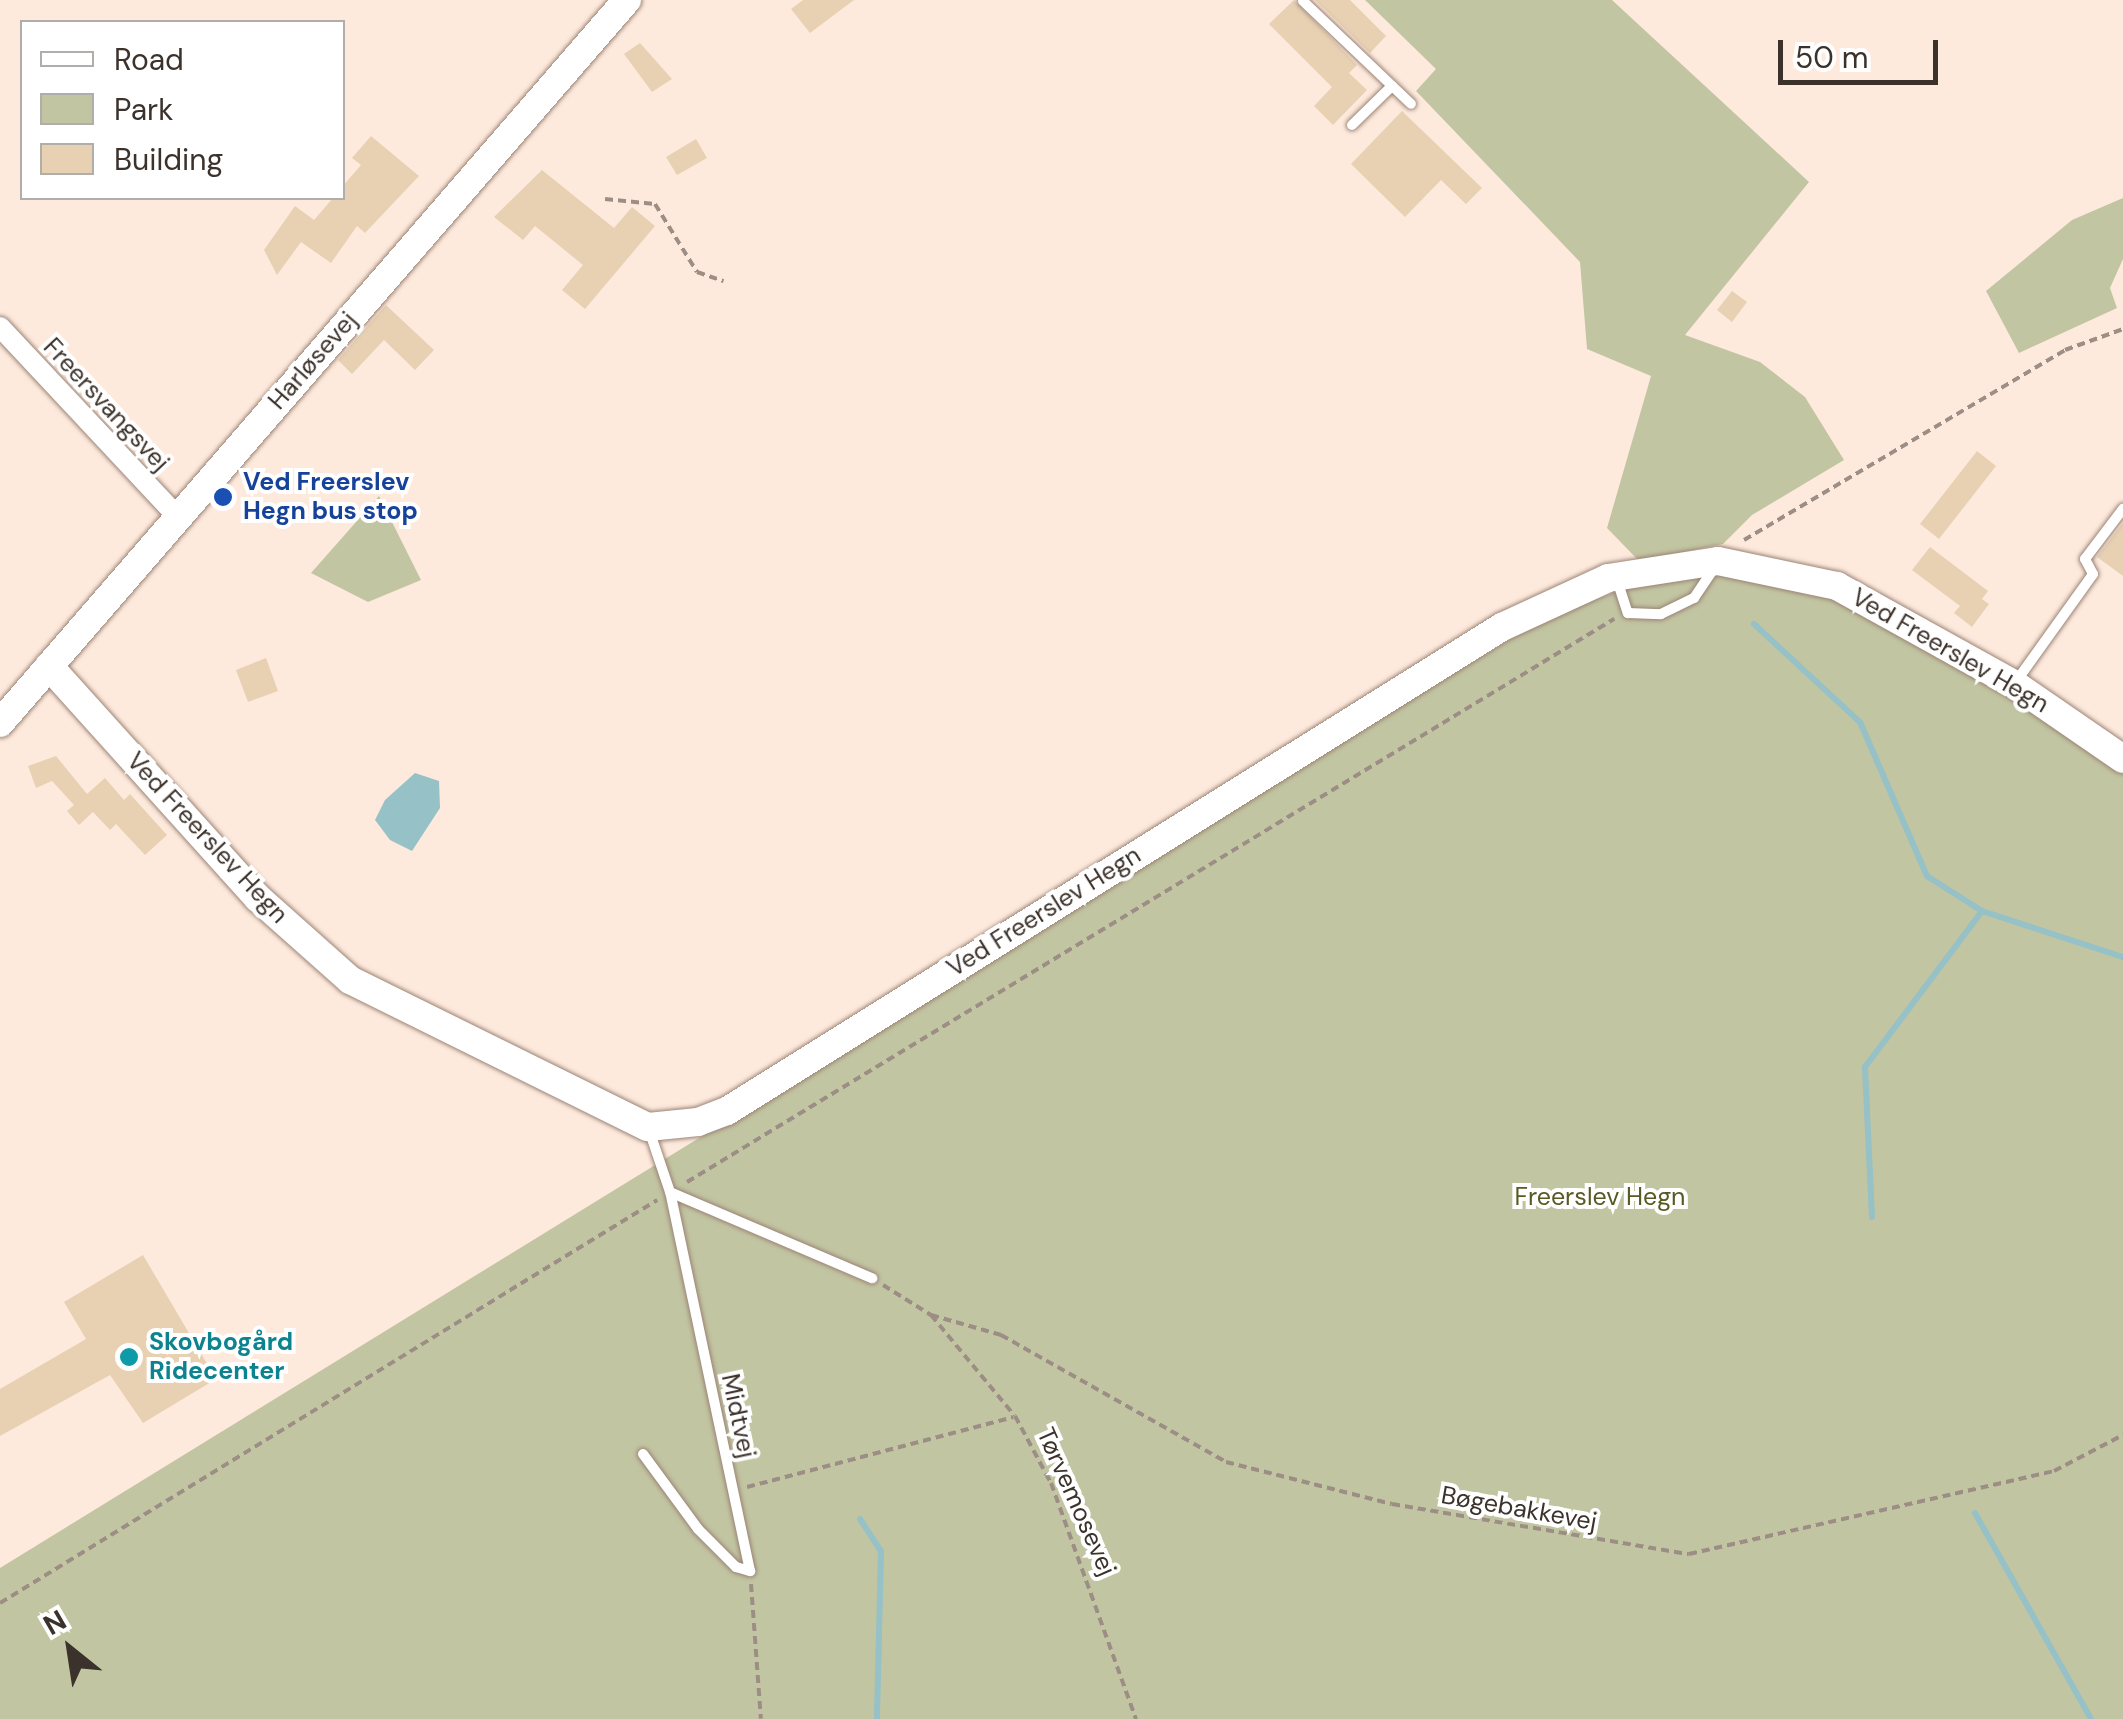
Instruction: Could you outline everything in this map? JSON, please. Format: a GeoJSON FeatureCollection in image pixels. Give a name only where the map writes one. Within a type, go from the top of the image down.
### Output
{"type":"FeatureCollection","features":[{"type":"Feature","properties":{"kind":"street","name":"Harløsevej"},"geometry":{"type":"LineString","coordinates":[[0,722],[627,0]]}},
{"type":"Feature","properties":{"kind":"street","name":"Freersvangsvej"},"geometry":{"type":"LineString","coordinates":[[0,327],[177,516]]}},
{"type":"Feature","properties":{"kind":"street","name":"Ved Freerslev Hegn"},"geometry":{"type":"LineString","coordinates":[[48,666],[258,898],[350,980],[648,1127],[698,1122],[727,1111],[1502,627],[1616,576],[1718,562],[1836,586],[2014,684],[2123,759]]}},
{"type":"Feature","properties":{"kind":"lane"},"geometry":{"type":"LineString","coordinates":[[1303,1],[1412,104]]}},
{"type":"Feature","properties":{"kind":"lane"},"geometry":{"type":"LineString","coordinates":[[1352,125],[1392,86]]}},
{"type":"Feature","properties":{"kind":"lane"},"geometry":{"type":"LineString","coordinates":[[2014,684],[2092,574],[2085,559],[2123,509]]}},
{"type":"Feature","properties":{"kind":"lane"},"geometry":{"type":"LineString","coordinates":[[1616,576],[1628,613],[1661,614],[1694,598],[1718,562]]}},
{"type":"Feature","properties":{"kind":"lane","name":"Midtvej"},"geometry":{"type":"LineString","coordinates":[[648,1127],[670,1192],[750,1570]]}},
{"type":"Feature","properties":{"kind":"lane"},"geometry":{"type":"LineString","coordinates":[[670,1192],[872,1278]]}},
{"type":"Feature","properties":{"kind":"lane"},"geometry":{"type":"LineString","coordinates":[[643,1454],[698,1529],[736,1566],[750,1570]]}},
{"type":"Feature","properties":{"kind":"path"},"geometry":{"type":"LineString","coordinates":[[604,198],[655,204],[697,272],[723,280]]}},
{"type":"Feature","properties":{"kind":"path"},"geometry":{"type":"LineString","coordinates":[[1718,562],[1757,530],[2066,350],[2123,329]]}},
{"type":"Feature","properties":{"kind":"path"},"geometry":{"type":"LineString","coordinates":[[0,1603],[670,1192],[1628,613]]}},
{"type":"Feature","properties":{"kind":"path","name":"Tørvemosevej"},"geometry":{"type":"LineString","coordinates":[[872,1278],[932,1315],[1015,1416],[1058,1500],[1136,1719]]}},
{"type":"Feature","properties":{"kind":"path","name":"Bøgebakkevej"},"geometry":{"type":"LineString","coordinates":[[932,1315],[1001,1334],[1226,1462],[1392,1504],[1689,1554],[2054,1471],[2123,1436]]}},
{"type":"Feature","properties":{"kind":"path"},"geometry":{"type":"LineString","coordinates":[[733,1488],[1015,1416]]}},
{"type":"Feature","properties":{"kind":"path"},"geometry":{"type":"LineString","coordinates":[[750,1570],[760,1719]]}},
{"type":"Feature","properties":{"kind":"green space"},"geometry":{"type":"Polygon","coordinates":[[[1365,0],[1612,0],[1809,182],[1685,335],[1760,362],[1805,397],[1844,460],[1752,515],[1723,544],[1639,561],[1607,528],[1651,376],[1587,349],[1580,262],[1416,91],[1436,69],[1365,0]]]}},
{"type":"Feature","properties":{"kind":"green space"},"geometry":{"type":"Polygon","coordinates":[[[2123,198],[2123,259],[2110,288],[2117,308],[2019,353],[1986,291],[2072,220],[2123,198]]]}},
{"type":"Feature","properties":{"kind":"green space"},"geometry":{"type":"Polygon","coordinates":[[[379,496],[421,580],[368,602],[311,573],[379,496]]]}},
{"type":"Feature","properties":{"kind":"green space","name":"Freerslev Hegn"},"geometry":{"type":"Polygon","coordinates":[[[1704,574],[1786,582],[1875,613],[2123,770],[2123,1719],[0,1719],[0,1568],[1536,623],[1636,584],[1704,574]]]}},
{"type":"Feature","properties":{"kind":"water"},"geometry":{"type":"Polygon","coordinates":[[[415,773],[439,781],[440,808],[412,851],[390,840],[375,820],[385,800],[415,773]]]}},
{"type":"Feature","properties":{"kind":"building"},"geometry":{"type":"Polygon","coordinates":[[[803,0],[854,0],[810,33],[791,9],[803,0]]]}},
{"type":"Feature","properties":{"kind":"building"},"geometry":{"type":"Polygon","coordinates":[[[1294,0],[1357,65],[1349,73],[1367,90],[1333,125],[1314,106],[1332,87],[1269,24],[1294,0]]]}},
{"type":"Feature","properties":{"kind":"building"},"geometry":{"type":"Polygon","coordinates":[[[1315,0],[1350,0],[1386,36],[1370,53],[1315,0]]]}},
{"type":"Feature","properties":{"kind":"building"},"geometry":{"type":"Polygon","coordinates":[[[640,43],[672,79],[652,92],[624,54],[640,43]]]}},
{"type":"Feature","properties":{"kind":"building"},"geometry":{"type":"Polygon","coordinates":[[[1402,111],[1482,188],[1466,204],[1441,180],[1405,217],[1351,164],[1402,111]]]}},
{"type":"Feature","properties":{"kind":"building"},"geometry":{"type":"Polygon","coordinates":[[[371,136],[419,176],[365,233],[357,226],[331,263],[301,242],[277,275],[264,250],[295,206],[314,220],[331,200],[345,200],[345,184],[361,165],[352,158],[371,136]]]}},
{"type":"Feature","properties":{"kind":"building"},"geometry":{"type":"Polygon","coordinates":[[[696,139],[707,158],[677,175],[666,157],[696,139]]]}},
{"type":"Feature","properties":{"kind":"building"},"geometry":{"type":"Polygon","coordinates":[[[542,170],[614,228],[632,207],[655,226],[585,309],[562,290],[583,265],[535,226],[523,240],[494,217],[542,170]]]}},
{"type":"Feature","properties":{"kind":"building"},"geometry":{"type":"Polygon","coordinates":[[[1732,291],[1747,302],[1732,322],[1717,310],[1732,291]]]}},
{"type":"Feature","properties":{"kind":"building"},"geometry":{"type":"Polygon","coordinates":[[[386,305],[434,350],[415,370],[384,340],[352,374],[338,360],[386,305]]]}},
{"type":"Feature","properties":{"kind":"building"},"geometry":{"type":"Polygon","coordinates":[[[1977,451],[1996,466],[1939,539],[1920,524],[1977,451]]]}},
{"type":"Feature","properties":{"kind":"building"},"geometry":{"type":"Polygon","coordinates":[[[2123,523],[2123,576],[2097,557],[2123,523]]]}},
{"type":"Feature","properties":{"kind":"building"},"geometry":{"type":"Polygon","coordinates":[[[1930,547],[1988,591],[1982,599],[1989,604],[1972,627],[1954,613],[1960,606],[1912,570],[1930,547]]]}},
{"type":"Feature","properties":{"kind":"building"},"geometry":{"type":"Polygon","coordinates":[[[266,658],[278,691],[248,702],[236,670],[266,658]]]}},
{"type":"Feature","properties":{"kind":"building"},"geometry":{"type":"Polygon","coordinates":[[[56,756],[87,794],[105,778],[124,800],[130,794],[167,835],[145,855],[116,824],[110,830],[93,812],[79,825],[67,811],[74,805],[52,781],[36,788],[28,766],[56,756]]]}},
{"type":"Feature","properties":{"kind":"building","name":"Skovbogård Ridecenter"},"geometry":{"type":"Polygon","coordinates":[[[143,1255],[216,1379],[143,1423],[110,1375],[0,1436],[0,1389],[86,1339],[64,1302],[143,1255]]]}},
{"type":"Feature","properties":{"kind":"waterway"},"geometry":{"type":"LineString","coordinates":[[1754,624],[1860,722],[1927,876],[1982,911],[2123,957]]}},
{"type":"Feature","properties":{"kind":"waterway"},"geometry":{"type":"LineString","coordinates":[[1872,1217],[1865,1067],[1982,911]]}},
{"type":"Feature","properties":{"kind":"waterway"},"geometry":{"type":"LineString","coordinates":[[1975,1513],[2091,1719]]}},
{"type":"Feature","properties":{"kind":"waterway"},"geometry":{"type":"LineString","coordinates":[[860,1519],[881,1551],[877,1719]]}},
{"type":"Feature","properties":{"kind":"place","name":"Ved Freerslev Hegn bus stop"},"geometry":{"type":"Point","coordinates":[223,497]}},
{"type":"Feature","properties":{"kind":"place","name":"Skovbogård Ridecenter"},"geometry":{"type":"Point","coordinates":[129,1357]}}]}
